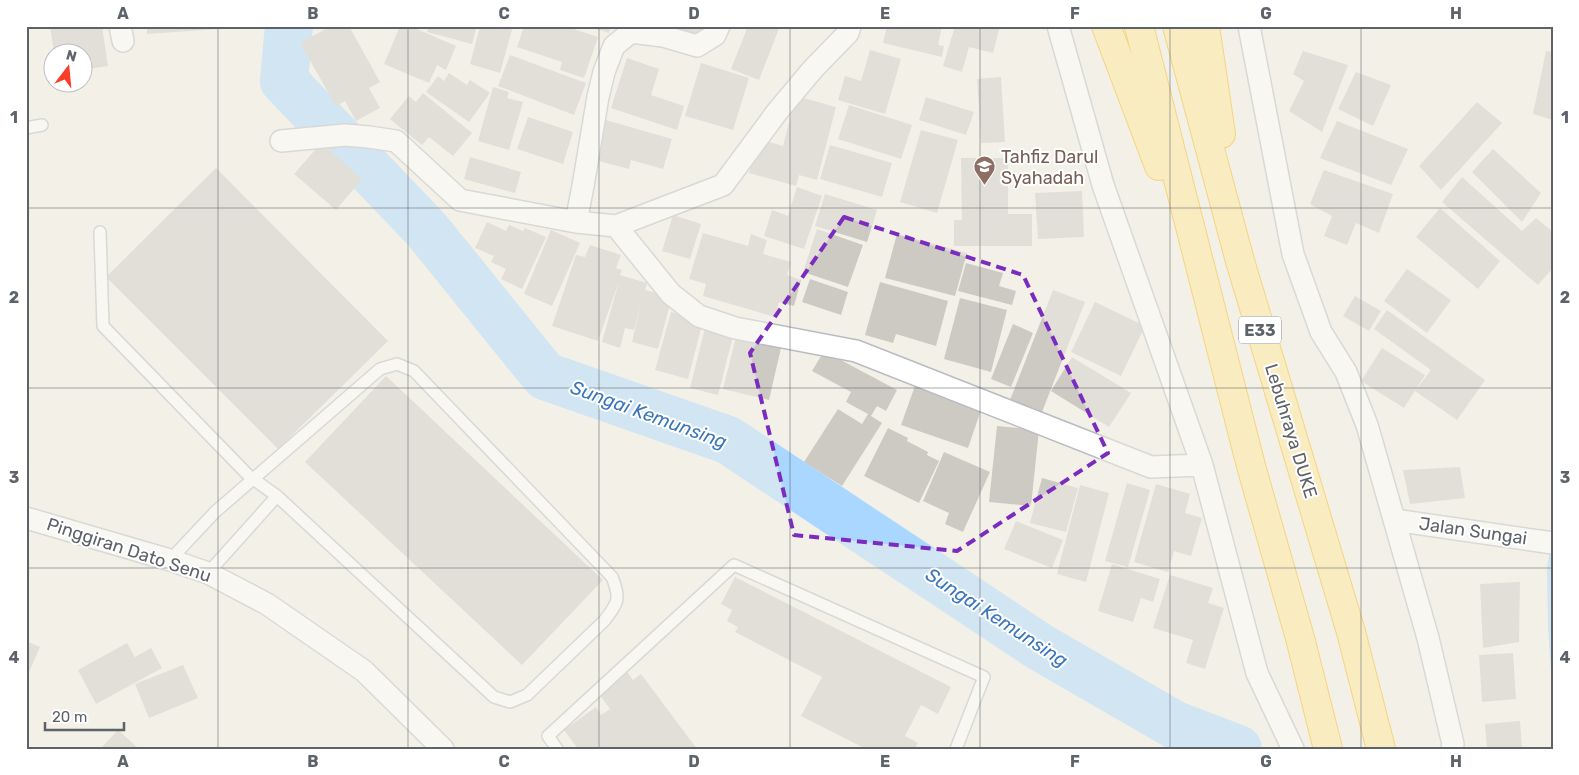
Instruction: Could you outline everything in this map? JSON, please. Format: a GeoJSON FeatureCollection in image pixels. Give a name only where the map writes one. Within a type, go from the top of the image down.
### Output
{"type":"FeatureCollection","features":[{"type":"Feature","properties":{"kind":"highway"},"geometry":{"type":"LineString","coordinates":[[1106,26],[1206,291]]}},
{"type":"Feature","properties":{"kind":"highway","name":"E33"},"geometry":{"type":"LineString","coordinates":[[1139,26],[1250,466],[1300,638],[1328,749]]}},
{"type":"Feature","properties":{"kind":"highway","name":"Lebuhraya DUKE"},"geometry":{"type":"LineString","coordinates":[[1177,26],[1240,261],[1351,632],[1381,749]]}},
{"type":"Feature","properties":{"kind":"highway"},"geometry":{"type":"LineString","coordinates":[[1205,26],[1240,261]]}},
{"type":"Feature","properties":{"kind":"street"},"geometry":{"type":"LineString","coordinates":[[576,222],[598,97],[604,72],[614,46],[631,32],[663,36],[697,46],[715,34],[719,26]]}},
{"type":"Feature","properties":{"kind":"street"},"geometry":{"type":"LineString","coordinates":[[286,141],[346,135],[396,141],[460,200],[576,222],[616,226],[724,185],[778,112],[813,69],[848,33],[850,26]]}},
{"type":"Feature","properties":{"kind":"street"},"geometry":{"type":"LineString","coordinates":[[1058,26],[1103,184],[1202,465],[1257,673],[1293,749]]}},
{"type":"Feature","properties":{"kind":"street"},"geometry":{"type":"LineString","coordinates":[[1250,26],[1293,254],[1320,332],[1346,372],[1367,425],[1428,638],[1453,744],[1452,749]]}},
{"type":"Feature","properties":{"kind":"street"},"geometry":{"type":"LineString","coordinates":[[616,226],[671,294],[699,316],[736,328],[856,350],[1151,467],[1202,465]]}},
{"type":"Feature","properties":{"kind":"street","name":"Pinggiran Dato Senu"},"geometry":{"type":"LineString","coordinates":[[26,518],[208,573],[267,604],[364,671],[443,749]]}},
{"type":"Feature","properties":{"kind":"street","name":"Jalan Sungai"},"geometry":{"type":"LineString","coordinates":[[1394,520],[1553,543]]}},
{"type":"Feature","properties":{"kind":"lane"},"geometry":{"type":"LineString","coordinates":[[26,128],[42,125]]}},
{"type":"Feature","properties":{"kind":"lane"},"geometry":{"type":"LineString","coordinates":[[100,232],[103,326],[254,479],[277,496],[494,697],[510,702],[527,695],[604,621],[615,606],[618,592],[612,577],[414,371],[397,364],[380,369],[254,479],[215,512],[170,560]]}},
{"type":"Feature","properties":{"kind":"lane"},"geometry":{"type":"LineString","coordinates":[[208,573],[277,496]]}},
{"type":"Feature","properties":{"kind":"lane"},"geometry":{"type":"LineString","coordinates":[[557,749],[548,736],[734,565],[984,677],[956,749]]}},
{"type":"Feature","properties":{"kind":"highlighted area"},"geometry":{"type":"Polygon","coordinates":[[[844,217],[1023,275],[1108,453],[957,551],[794,535],[750,353],[844,217]]]}},
{"type":"Feature","properties":{"kind":"water"},"geometry":{"type":"Polygon","coordinates":[[[1553,530],[1553,699],[1548,627],[1547,568],[1553,530]]]}},
{"type":"Feature","properties":{"kind":"building"},"geometry":{"type":"Polygon","coordinates":[[[50,26],[102,26],[108,66],[92,68],[92,42],[52,42],[50,26]]]}},
{"type":"Feature","properties":{"kind":"building"},"geometry":{"type":"Polygon","coordinates":[[[147,26],[233,26],[233,28],[147,34],[147,26]]]}},
{"type":"Feature","properties":{"kind":"building"},"geometry":{"type":"Polygon","coordinates":[[[331,26],[349,26],[380,82],[369,88],[380,108],[356,121],[345,101],[336,106],[300,43],[331,26]]]}},
{"type":"Feature","properties":{"kind":"building"},"geometry":{"type":"Polygon","coordinates":[[[400,26],[410,26],[456,46],[446,70],[437,65],[429,83],[384,64],[400,26]]]}},
{"type":"Feature","properties":{"kind":"building"},"geometry":{"type":"Polygon","coordinates":[[[429,26],[477,26],[472,44],[427,32],[429,26]]]}},
{"type":"Feature","properties":{"kind":"building"},"geometry":{"type":"Polygon","coordinates":[[[480,26],[513,26],[500,73],[470,64],[480,26]]]}},
{"type":"Feature","properties":{"kind":"building"},"geometry":{"type":"Polygon","coordinates":[[[524,26],[565,26],[598,37],[584,78],[560,70],[562,62],[517,47],[524,26]]]}},
{"type":"Feature","properties":{"kind":"building"},"geometry":{"type":"Polygon","coordinates":[[[587,26],[611,26],[609,33],[587,26]]]}},
{"type":"Feature","properties":{"kind":"building"},"geometry":{"type":"Polygon","coordinates":[[[644,26],[706,26],[702,42],[644,26]]]}},
{"type":"Feature","properties":{"kind":"building"},"geometry":{"type":"Polygon","coordinates":[[[748,26],[780,26],[759,80],[731,69],[748,26]]]}},
{"type":"Feature","properties":{"kind":"building"},"geometry":{"type":"Polygon","coordinates":[[[887,26],[942,26],[938,45],[944,46],[942,57],[883,43],[887,26]]]}},
{"type":"Feature","properties":{"kind":"building"},"geometry":{"type":"Polygon","coordinates":[[[955,26],[1000,26],[993,53],[969,47],[962,72],[943,66],[955,26]]]}},
{"type":"Feature","properties":{"kind":"building"},"geometry":{"type":"Polygon","coordinates":[[[870,50],[901,59],[885,114],[838,100],[845,76],[861,81],[870,50]]]}},
{"type":"Feature","properties":{"kind":"building"},"geometry":{"type":"Polygon","coordinates":[[[1303,51],[1348,65],[1322,132],[1289,111],[1304,81],[1293,74],[1303,51]]]}},
{"type":"Feature","properties":{"kind":"building"},"geometry":{"type":"Polygon","coordinates":[[[1546,51],[1553,52],[1553,120],[1533,114],[1546,51]]]}},
{"type":"Feature","properties":{"kind":"building"},"geometry":{"type":"Polygon","coordinates":[[[510,55],[586,83],[574,115],[498,86],[510,55]]]}},
{"type":"Feature","properties":{"kind":"building"},"geometry":{"type":"Polygon","coordinates":[[[627,58],[659,69],[651,95],[684,106],[677,130],[611,108],[627,58]]]}},
{"type":"Feature","properties":{"kind":"building"},"geometry":{"type":"Polygon","coordinates":[[[701,63],[749,78],[733,130],[685,116],[701,63]]]}},
{"type":"Feature","properties":{"kind":"building"},"geometry":{"type":"Polygon","coordinates":[[[1356,72],[1391,85],[1373,126],[1338,109],[1356,72]]]}},
{"type":"Feature","properties":{"kind":"building"},"geometry":{"type":"Polygon","coordinates":[[[449,73],[467,85],[470,80],[490,93],[469,122],[426,92],[438,76],[444,81],[449,73]]]}},
{"type":"Feature","properties":{"kind":"building"},"geometry":{"type":"Polygon","coordinates":[[[1001,77],[1005,142],[981,143],[977,79],[1001,77]]]}},
{"type":"Feature","properties":{"kind":"building"},"geometry":{"type":"Polygon","coordinates":[[[493,87],[509,92],[507,98],[523,102],[509,150],[478,141],[493,87]]]}},
{"type":"Feature","properties":{"kind":"building"},"geometry":{"type":"Polygon","coordinates":[[[423,93],[472,133],[453,156],[429,137],[422,145],[390,119],[409,96],[416,102],[423,93]]]}},
{"type":"Feature","properties":{"kind":"building"},"geometry":{"type":"Polygon","coordinates":[[[796,96],[836,107],[817,180],[799,175],[796,186],[749,173],[758,139],[783,146],[796,96]]]}},
{"type":"Feature","properties":{"kind":"building"},"geometry":{"type":"Polygon","coordinates":[[[926,97],[974,112],[966,135],[919,120],[926,97]]]}},
{"type":"Feature","properties":{"kind":"building"},"geometry":{"type":"Polygon","coordinates":[[[1477,102],[1502,123],[1441,190],[1419,166],[1477,102]]]}},
{"type":"Feature","properties":{"kind":"building"},"geometry":{"type":"Polygon","coordinates":[[[849,105],[912,125],[901,159],[838,139],[849,105]]]}},
{"type":"Feature","properties":{"kind":"building"},"geometry":{"type":"Polygon","coordinates":[[[528,117],[573,132],[563,164],[517,149],[528,117]]]}},
{"type":"Feature","properties":{"kind":"building"},"geometry":{"type":"Polygon","coordinates":[[[602,119],[672,139],[663,169],[631,160],[629,169],[591,159],[602,119]]]}},
{"type":"Feature","properties":{"kind":"building"},"geometry":{"type":"Polygon","coordinates":[[[1337,121],[1408,149],[1391,185],[1320,158],[1337,121]]]}},
{"type":"Feature","properties":{"kind":"building"},"geometry":{"type":"Polygon","coordinates":[[[921,130],[958,140],[937,213],[900,202],[921,130]]]}},
{"type":"Feature","properties":{"kind":"building"},"geometry":{"type":"Polygon","coordinates":[[[321,143],[362,179],[336,210],[294,174],[321,143]]]}},
{"type":"Feature","properties":{"kind":"building"},"geometry":{"type":"Polygon","coordinates":[[[830,145],[892,163],[882,197],[820,179],[830,145]]]}},
{"type":"Feature","properties":{"kind":"building"},"geometry":{"type":"Polygon","coordinates":[[[1493,149],[1541,193],[1522,222],[1472,172],[1493,149]]]}},
{"type":"Feature","properties":{"kind":"building"},"geometry":{"type":"Polygon","coordinates":[[[470,157],[521,172],[515,193],[464,179],[470,157]]]}},
{"type":"Feature","properties":{"kind":"building","name":"Tahfiz Darul Syahadah"},"geometry":{"type":"Polygon","coordinates":[[[961,158],[1008,158],[1008,214],[1032,214],[1032,246],[954,246],[954,220],[962,220],[961,158]]]}},
{"type":"Feature","properties":{"kind":"building"},"geometry":{"type":"Polygon","coordinates":[[[216,168],[388,341],[278,449],[106,277],[216,168]]]}},
{"type":"Feature","properties":{"kind":"building"},"geometry":{"type":"Polygon","coordinates":[[[1324,170],[1393,194],[1379,233],[1356,223],[1347,245],[1324,236],[1332,216],[1310,204],[1324,170]]]}},
{"type":"Feature","properties":{"kind":"building"},"geometry":{"type":"Polygon","coordinates":[[[1462,177],[1522,231],[1536,218],[1553,232],[1553,268],[1538,285],[1442,202],[1462,177]]]}},
{"type":"Feature","properties":{"kind":"building"},"geometry":{"type":"Polygon","coordinates":[[[797,187],[822,196],[804,249],[764,236],[772,210],[788,216],[797,187]]]}},
{"type":"Feature","properties":{"kind":"building"},"geometry":{"type":"Polygon","coordinates":[[[1082,191],[1084,237],[1038,239],[1035,193],[1082,191]]]}},
{"type":"Feature","properties":{"kind":"building"},"geometry":{"type":"Polygon","coordinates":[[[825,194],[877,210],[867,242],[815,226],[825,194]]]}},
{"type":"Feature","properties":{"kind":"building"},"geometry":{"type":"Polygon","coordinates":[[[1440,208],[1500,261],[1478,289],[1416,237],[1440,208]]]}},
{"type":"Feature","properties":{"kind":"building"},"geometry":{"type":"Polygon","coordinates":[[[673,215],[701,224],[690,259],[662,251],[673,215]]]}},
{"type":"Feature","properties":{"kind":"building"},"geometry":{"type":"Polygon","coordinates":[[[487,222],[506,231],[509,225],[523,231],[525,228],[546,237],[522,289],[501,279],[506,269],[491,262],[494,256],[475,248],[487,222]]]}},
{"type":"Feature","properties":{"kind":"building"},"geometry":{"type":"Polygon","coordinates":[[[817,229],[863,245],[848,287],[803,272],[817,229]]]}},
{"type":"Feature","properties":{"kind":"building"},"geometry":{"type":"Polygon","coordinates":[[[551,230],[580,243],[552,306],[524,294],[551,230]]]}},
{"type":"Feature","properties":{"kind":"building"},"geometry":{"type":"Polygon","coordinates":[[[703,233],[748,246],[751,234],[767,240],[763,254],[791,262],[787,275],[801,280],[794,306],[779,302],[775,317],[703,296],[706,284],[689,279],[703,233]]]}},
{"type":"Feature","properties":{"kind":"building"},"geometry":{"type":"Polygon","coordinates":[[[897,234],[967,253],[955,296],[885,278],[897,234]]]}},
{"type":"Feature","properties":{"kind":"building"},"geometry":{"type":"Polygon","coordinates":[[[590,245],[621,255],[616,268],[622,270],[620,275],[647,283],[645,290],[672,297],[658,349],[632,342],[641,303],[634,330],[625,328],[620,348],[602,342],[619,281],[598,341],[552,326],[576,255],[585,257],[590,245]]]}},
{"type":"Feature","properties":{"kind":"building"},"geometry":{"type":"Polygon","coordinates":[[[966,263],[1003,273],[999,286],[1016,291],[1012,305],[958,291],[966,263]]]}},
{"type":"Feature","properties":{"kind":"building"},"geometry":{"type":"Polygon","coordinates":[[[1407,269],[1451,300],[1427,333],[1384,301],[1407,269]]]}},
{"type":"Feature","properties":{"kind":"building"},"geometry":{"type":"Polygon","coordinates":[[[810,279],[848,292],[841,315],[802,302],[810,279]]]}},
{"type":"Feature","properties":{"kind":"building"},"geometry":{"type":"Polygon","coordinates":[[[880,282],[948,301],[936,346],[896,334],[893,343],[865,335],[880,282]]]}},
{"type":"Feature","properties":{"kind":"building"},"geometry":{"type":"Polygon","coordinates":[[[1053,290],[1085,302],[1042,412],[1010,400],[1053,290]]]}},
{"type":"Feature","properties":{"kind":"building"},"geometry":{"type":"Polygon","coordinates":[[[1355,296],[1381,311],[1369,331],[1343,316],[1355,296]]]}},
{"type":"Feature","properties":{"kind":"building"},"geometry":{"type":"Polygon","coordinates":[[[960,298],[1007,310],[991,372],[944,359],[960,298]]]}},
{"type":"Feature","properties":{"kind":"building"},"geometry":{"type":"Polygon","coordinates":[[[1095,302],[1145,326],[1121,376],[1071,352],[1095,302]]]}},
{"type":"Feature","properties":{"kind":"building"},"geometry":{"type":"Polygon","coordinates":[[[1387,310],[1485,380],[1457,420],[1415,391],[1431,370],[1374,329],[1387,310]]]}},
{"type":"Feature","properties":{"kind":"building"},"geometry":{"type":"Polygon","coordinates":[[[671,312],[703,321],[688,379],[655,370],[671,312]]]}},
{"type":"Feature","properties":{"kind":"building"},"geometry":{"type":"Polygon","coordinates":[[[706,324],[734,332],[718,395],[690,388],[706,324]]]}},
{"type":"Feature","properties":{"kind":"building"},"geometry":{"type":"Polygon","coordinates":[[[1013,324],[1033,333],[1011,387],[991,379],[1013,324]]]}},
{"type":"Feature","properties":{"kind":"building"},"geometry":{"type":"Polygon","coordinates":[[[736,337],[781,348],[769,400],[723,389],[736,337]]]}},
{"type":"Feature","properties":{"kind":"building"},"geometry":{"type":"Polygon","coordinates":[[[1382,348],[1425,375],[1404,408],[1361,381],[1382,348]]]}},
{"type":"Feature","properties":{"kind":"building"},"geometry":{"type":"Polygon","coordinates":[[[824,351],[897,390],[886,411],[877,406],[871,416],[882,423],[842,486],[804,462],[838,409],[862,424],[868,414],[846,402],[851,392],[812,371],[824,351]]]}},
{"type":"Feature","properties":{"kind":"building"},"geometry":{"type":"Polygon","coordinates":[[[1072,357],[1131,393],[1109,427],[1051,391],[1072,357]]]}},
{"type":"Feature","properties":{"kind":"building"},"geometry":{"type":"Polygon","coordinates":[[[386,376],[603,580],[522,665],[305,462],[386,376]]]}},
{"type":"Feature","properties":{"kind":"building"},"geometry":{"type":"Polygon","coordinates":[[[916,383],[982,407],[968,448],[901,425],[916,383]]]}},
{"type":"Feature","properties":{"kind":"building"},"geometry":{"type":"Polygon","coordinates":[[[997,426],[1039,430],[1031,506],[989,502],[997,426]]]}},
{"type":"Feature","properties":{"kind":"building"},"geometry":{"type":"Polygon","coordinates":[[[888,428],[908,438],[907,441],[928,452],[927,455],[939,461],[919,503],[864,476],[888,428]]]}},
{"type":"Feature","properties":{"kind":"building"},"geometry":{"type":"Polygon","coordinates":[[[944,452],[990,472],[963,532],[945,524],[949,513],[923,501],[944,452]]]}},
{"type":"Feature","properties":{"kind":"building"},"geometry":{"type":"Polygon","coordinates":[[[1460,467],[1465,498],[1410,504],[1403,470],[1460,467]]]}},
{"type":"Feature","properties":{"kind":"building"},"geometry":{"type":"Polygon","coordinates":[[[1042,478],[1078,488],[1066,532],[1030,523],[1042,478]]]}},
{"type":"Feature","properties":{"kind":"building"},"geometry":{"type":"Polygon","coordinates":[[[1127,483],[1150,490],[1128,567],[1105,561],[1127,483]]]}},
{"type":"Feature","properties":{"kind":"building"},"geometry":{"type":"Polygon","coordinates":[[[1156,484],[1190,494],[1185,513],[1202,518],[1191,556],[1174,551],[1168,572],[1134,562],[1156,484]]]}},
{"type":"Feature","properties":{"kind":"building"},"geometry":{"type":"Polygon","coordinates":[[[1080,485],[1109,493],[1086,582],[1057,574],[1080,485]]]}},
{"type":"Feature","properties":{"kind":"building"},"geometry":{"type":"Polygon","coordinates":[[[1016,521],[1063,540],[1052,568],[1004,549],[1016,521]]]}},
{"type":"Feature","properties":{"kind":"building"},"geometry":{"type":"Polygon","coordinates":[[[1112,564],[1160,579],[1153,602],[1141,598],[1133,622],[1098,611],[1112,564]]]}},
{"type":"Feature","properties":{"kind":"building"},"geometry":{"type":"Polygon","coordinates":[[[1170,575],[1213,588],[1208,603],[1224,608],[1205,669],[1186,663],[1193,640],[1153,628],[1170,575]]]}},
{"type":"Feature","properties":{"kind":"building"},"geometry":{"type":"Polygon","coordinates":[[[735,577],[951,687],[938,714],[921,705],[905,736],[918,743],[915,749],[866,749],[801,716],[822,677],[735,632],[738,627],[727,621],[732,610],[721,604],[735,577]]]}},
{"type":"Feature","properties":{"kind":"building"},"geometry":{"type":"Polygon","coordinates":[[[1520,582],[1519,642],[1483,648],[1480,584],[1520,582]]]}},
{"type":"Feature","properties":{"kind":"building"},"geometry":{"type":"Polygon","coordinates":[[[26,641],[40,647],[26,679],[26,641]]]}},
{"type":"Feature","properties":{"kind":"building"},"geometry":{"type":"Polygon","coordinates":[[[127,643],[135,657],[151,648],[162,668],[96,704],[78,670],[127,643]]]}},
{"type":"Feature","properties":{"kind":"building"},"geometry":{"type":"Polygon","coordinates":[[[1513,653],[1516,699],[1482,702],[1479,655],[1513,653]]]}},
{"type":"Feature","properties":{"kind":"building"},"geometry":{"type":"Polygon","coordinates":[[[183,665],[198,698],[149,718],[135,684],[183,665]]]}},
{"type":"Feature","properties":{"kind":"building"},"geometry":{"type":"Polygon","coordinates":[[[626,670],[633,680],[641,674],[697,749],[578,749],[564,730],[596,707],[601,715],[610,709],[597,691],[626,670]]]}},
{"type":"Feature","properties":{"kind":"building"},"geometry":{"type":"Polygon","coordinates":[[[1520,721],[1522,749],[1487,749],[1485,724],[1520,721]]]}},
{"type":"Feature","properties":{"kind":"building"},"geometry":{"type":"Polygon","coordinates":[[[118,730],[139,749],[100,749],[118,730]]]}},
{"type":"Feature","properties":{"kind":"waterway","name":"Sungai Kemunsing"},"geometry":{"type":"LineString","coordinates":[[289,26],[284,81],[426,229],[545,376],[728,440],[1040,647],[1175,725],[1238,749]]}},
{"type":"Feature","properties":{"kind":"place","name":"Tahfiz Darul Syahadah"},"geometry":{"type":"Point","coordinates":[985,186]}}]}
